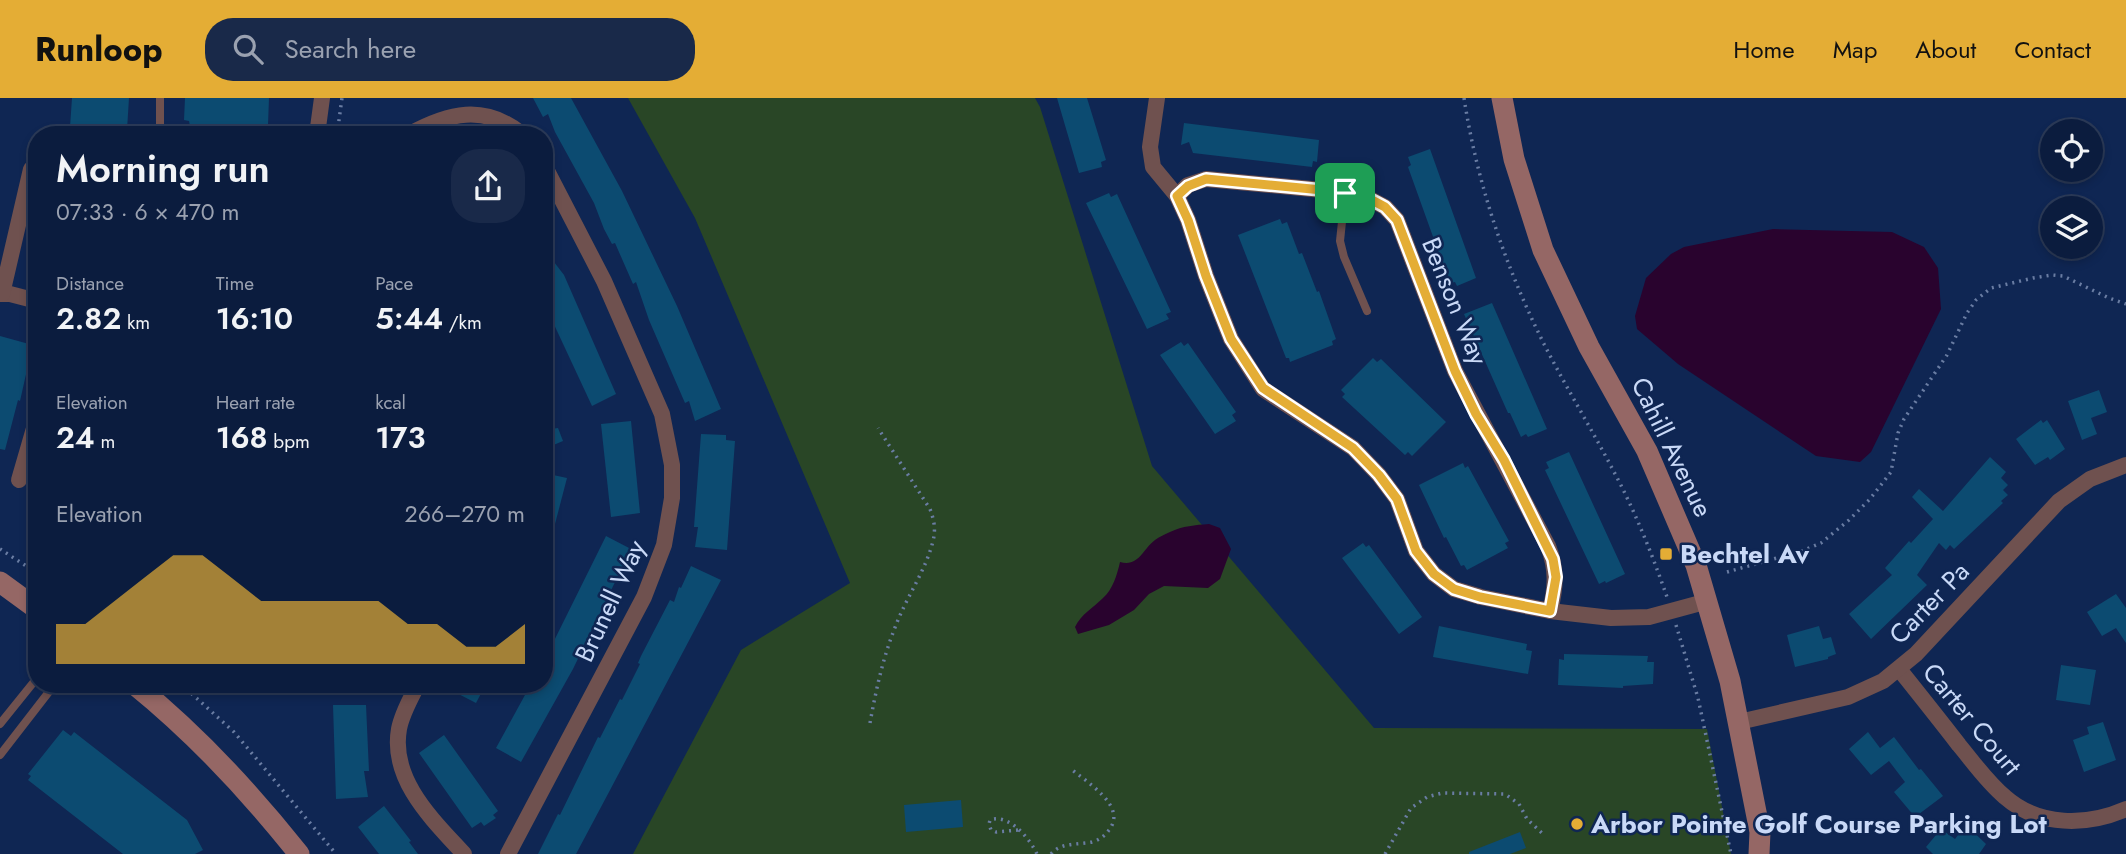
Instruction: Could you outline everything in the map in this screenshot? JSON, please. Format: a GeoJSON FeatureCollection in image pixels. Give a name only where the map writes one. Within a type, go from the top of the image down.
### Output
{"type":"FeatureCollection","features":[{"type":"Feature","properties":{"kind":"street"},"geometry":{"type":"LineString","coordinates":[[318,126],[322,98]]}},
{"type":"Feature","properties":{"kind":"street"},"geometry":{"type":"LineString","coordinates":[[1157,98],[1150,147],[1153,167],[1177,196],[1188,220],[1209,285],[1231,339],[1263,388],[1353,448],[1379,475],[1397,499],[1416,551],[1434,574],[1454,589],[1550,611],[1632,619],[1672,612],[1708,601]]}},
{"type":"Feature","properties":{"kind":"street","name":"Cahill Avenue"},"geometry":{"type":"LineString","coordinates":[[1502,98],[1514,159],[1544,250],[1565,300],[1663,487],[1692,554],[1708,601],[1721,642],[1739,722],[1760,832],[1759,854]]}},
{"type":"Feature","properties":{"kind":"street"},"geometry":{"type":"LineString","coordinates":[[426,126],[447,116],[467,113],[486,116],[509,126]]}},
{"type":"Feature","properties":{"kind":"street","name":"Benson Way"},"geometry":{"type":"LineString","coordinates":[[1177,196],[1188,186],[1206,179],[1345,193],[1370,199],[1385,207],[1397,220],[1455,371],[1476,414],[1504,460],[1553,559],[1556,577],[1550,611]]}},
{"type":"Feature","properties":{"kind":"street"},"geometry":{"type":"LineString","coordinates":[[28,182],[1,294],[28,299]]}},
{"type":"Feature","properties":{"kind":"street","name":"Brunell Way"},"geometry":{"type":"LineString","coordinates":[[508,854],[644,597],[664,545],[672,498],[672,465],[662,414],[594,260],[553,182]]}},
{"type":"Feature","properties":{"kind":"street"},"geometry":{"type":"LineString","coordinates":[[19,480],[28,449]]}},
{"type":"Feature","properties":{"kind":"street","name":"Carter Pa"},"geometry":{"type":"LineString","coordinates":[[1739,722],[1848,697],[1875,686],[1916,654],[2059,501],[2090,479],[2126,465]]}},
{"type":"Feature","properties":{"kind":"street"},"geometry":{"type":"LineString","coordinates":[[0,582],[28,602]]}},
{"type":"Feature","properties":{"kind":"street","name":"Carter Court"},"geometry":{"type":"LineString","coordinates":[[1899,669],[1988,781],[2017,806],[2054,820],[2080,822],[2104,818],[2126,809]]}},
{"type":"Feature","properties":{"kind":"street"},"geometry":{"type":"LineString","coordinates":[[145,693],[183,724],[235,776],[299,854]]}},
{"type":"Feature","properties":{"kind":"street"},"geometry":{"type":"LineString","coordinates":[[414,693],[399,728],[397,747],[400,766],[415,795],[464,854]]}},
{"type":"Feature","properties":{"kind":"street","name":"Cahill Avenue"},"geometry":{"type":"LineString","coordinates":[[1760,832],[1777,854]]}},
{"type":"Feature","properties":{"kind":"lane"},"geometry":{"type":"LineString","coordinates":[[160,98],[160,126]]}},
{"type":"Feature","properties":{"kind":"lane"},"geometry":{"type":"LineString","coordinates":[[1345,193],[1340,241],[1367,312]]}},
{"type":"Feature","properties":{"kind":"lane"},"geometry":{"type":"LineString","coordinates":[[0,724],[28,689]]}},
{"type":"Feature","properties":{"kind":"lane"},"geometry":{"type":"LineString","coordinates":[[0,755],[48,693]]}},
{"type":"Feature","properties":{"kind":"path"},"geometry":{"type":"LineString","coordinates":[[338,126],[342,98]]}},
{"type":"Feature","properties":{"kind":"path"},"geometry":{"type":"LineString","coordinates":[[1464,98],[1472,148],[1492,220],[1542,339],[1614,472],[1650,548],[1698,698],[1731,854]]}},
{"type":"Feature","properties":{"kind":"path"},"geometry":{"type":"LineString","coordinates":[[1727,572],[1790,555],[1821,543],[1849,520],[1877,491],[1891,472],[1898,433],[1904,419],[1947,355],[1967,313],[1976,300],[1991,289],[2033,278],[2063,276],[2126,304]]}},
{"type":"Feature","properties":{"kind":"path"},"geometry":{"type":"LineString","coordinates":[[870,723],[883,662],[896,624],[929,554],[935,531],[930,509],[878,428]]}},
{"type":"Feature","properties":{"kind":"path"},"geometry":{"type":"LineString","coordinates":[[0,550],[28,567]]}},
{"type":"Feature","properties":{"kind":"path"},"geometry":{"type":"LineString","coordinates":[[191,693],[234,732],[335,854]]}},
{"type":"Feature","properties":{"kind":"path"},"geometry":{"type":"LineString","coordinates":[[1051,854],[1062,846],[1100,839],[1114,821],[1114,810],[1105,799],[1070,768]]}},
{"type":"Feature","properties":{"kind":"path"},"geometry":{"type":"LineString","coordinates":[[1385,854],[1411,808],[1427,797],[1442,793],[1505,794],[1519,803],[1527,819],[1544,835]]}},
{"type":"Feature","properties":{"kind":"path"},"geometry":{"type":"LineString","coordinates":[[1018,830],[996,832],[991,830],[990,820],[1004,819],[1018,830],[1030,842],[1037,854]]}},
{"type":"Feature","properties":{"kind":"green space"},"geometry":{"type":"Polygon","coordinates":[[[628,98],[1035,98],[1152,466],[1374,728],[1707,729],[1731,854],[633,854],[741,650],[850,583],[695,218],[628,98]]]}},
{"type":"Feature","properties":{"kind":"shaded area"},"geometry":{"type":"Polygon","coordinates":[[[1773,229],[1892,232],[1924,247],[1938,268],[1941,309],[1871,452],[1860,462],[1816,456],[1678,364],[1637,329],[1635,316],[1646,278],[1671,254],[1684,247],[1773,229]]]}},
{"type":"Feature","properties":{"kind":"shaded area"},"geometry":{"type":"Polygon","coordinates":[[[1209,524],[1220,528],[1231,549],[1220,579],[1208,588],[1164,586],[1149,594],[1134,610],[1109,625],[1078,634],[1075,627],[1109,590],[1120,562],[1136,560],[1155,540],[1168,533],[1184,527],[1209,524]]]}},
{"type":"Feature","properties":{"kind":"building"},"geometry":{"type":"Polygon","coordinates":[[[72,98],[129,98],[127,126],[70,126],[72,98]]]}},
{"type":"Feature","properties":{"kind":"building"},"geometry":{"type":"Polygon","coordinates":[[[185,98],[269,98],[268,125],[190,126],[189,121],[184,120],[185,98]]]}},
{"type":"Feature","properties":{"kind":"building"},"geometry":{"type":"Polygon","coordinates":[[[533,98],[571,98],[622,191],[677,306],[721,409],[695,421],[689,401],[685,403],[649,320],[636,282],[633,284],[615,243],[612,244],[604,229],[594,203],[548,114],[543,117],[533,98]]]}},
{"type":"Feature","properties":{"kind":"building"},"geometry":{"type":"Polygon","coordinates":[[[1057,98],[1087,98],[1106,160],[1101,162],[1102,167],[1079,173],[1057,98]]]}},
{"type":"Feature","properties":{"kind":"building"},"geometry":{"type":"Polygon","coordinates":[[[1184,123],[1319,140],[1317,162],[1313,161],[1312,167],[1193,153],[1189,142],[1181,145],[1184,123]]]}},
{"type":"Feature","properties":{"kind":"building"},"geometry":{"type":"Polygon","coordinates":[[[1430,149],[1476,278],[1457,286],[1455,282],[1451,283],[1441,259],[1408,167],[1411,165],[1408,157],[1430,149]]]}},
{"type":"Feature","properties":{"kind":"building"},"geometry":{"type":"Polygon","coordinates":[[[1109,193],[1111,197],[1117,194],[1171,312],[1166,314],[1169,319],[1147,329],[1086,203],[1109,193]]]}},
{"type":"Feature","properties":{"kind":"building"},"geometry":{"type":"Polygon","coordinates":[[[1280,219],[1282,224],[1287,222],[1299,254],[1302,253],[1336,339],[1332,341],[1333,345],[1290,362],[1289,358],[1286,358],[1238,235],[1280,219]]]}},
{"type":"Feature","properties":{"kind":"building"},"geometry":{"type":"Polygon","coordinates":[[[553,261],[564,275],[616,394],[592,406],[553,322],[553,261]]]}},
{"type":"Feature","properties":{"kind":"building"},"geometry":{"type":"Polygon","coordinates":[[[1492,303],[1547,429],[1528,437],[1526,434],[1521,437],[1508,413],[1464,314],[1492,303]]]}},
{"type":"Feature","properties":{"kind":"building"},"geometry":{"type":"Polygon","coordinates":[[[0,336],[28,344],[28,365],[5,450],[0,449],[0,336]]]}},
{"type":"Feature","properties":{"kind":"building"},"geometry":{"type":"Polygon","coordinates":[[[1181,342],[1184,346],[1188,343],[1236,412],[1232,415],[1236,421],[1215,434],[1160,355],[1181,342]]]}},
{"type":"Feature","properties":{"kind":"building"},"geometry":{"type":"Polygon","coordinates":[[[1373,358],[1377,362],[1381,359],[1446,422],[1412,456],[1408,452],[1405,455],[1342,397],[1345,394],[1341,390],[1373,358]]]}},
{"type":"Feature","properties":{"kind":"building"},"geometry":{"type":"Polygon","coordinates":[[[2099,390],[2107,412],[2091,418],[2097,434],[2082,440],[2068,401],[2099,390]]]}},
{"type":"Feature","properties":{"kind":"building"},"geometry":{"type":"Polygon","coordinates":[[[2041,420],[2043,423],[2047,420],[2065,449],[2050,460],[2048,457],[2035,465],[2016,439],[2041,420]]]}},
{"type":"Feature","properties":{"kind":"building"},"geometry":{"type":"Polygon","coordinates":[[[631,421],[640,513],[611,517],[601,424],[631,421]]]}},
{"type":"Feature","properties":{"kind":"building"},"geometry":{"type":"Polygon","coordinates":[[[558,428],[563,441],[553,445],[553,429],[558,428]]]}},
{"type":"Feature","properties":{"kind":"building"},"geometry":{"type":"Polygon","coordinates":[[[701,434],[726,435],[726,440],[735,441],[727,550],[695,547],[701,434]]]}},
{"type":"Feature","properties":{"kind":"building"},"geometry":{"type":"Polygon","coordinates":[[[1569,452],[1625,574],[1606,583],[1605,581],[1599,584],[1545,470],[1549,468],[1546,462],[1569,452]]]}},
{"type":"Feature","properties":{"kind":"building"},"geometry":{"type":"Polygon","coordinates":[[[1990,457],[2006,472],[2001,478],[2008,485],[2003,490],[2008,495],[2001,501],[2003,503],[1954,549],[1950,545],[1946,550],[1939,543],[1917,575],[1927,585],[1871,639],[1849,614],[1892,575],[1885,568],[1933,519],[1912,497],[1919,489],[1943,511],[1990,457]]]}},
{"type":"Feature","properties":{"kind":"building"},"geometry":{"type":"Polygon","coordinates":[[[1463,463],[1465,468],[1468,466],[1509,541],[1505,543],[1508,548],[1467,570],[1464,565],[1461,566],[1446,537],[1444,538],[1419,485],[1463,463]]]}},
{"type":"Feature","properties":{"kind":"building"},"geometry":{"type":"Polygon","coordinates":[[[553,475],[567,478],[553,532],[553,475]]]}},
{"type":"Feature","properties":{"kind":"building"},"geometry":{"type":"Polygon","coordinates":[[[606,536],[631,549],[573,669],[521,762],[496,748],[526,693],[553,693],[553,643],[606,536]]]}},
{"type":"Feature","properties":{"kind":"building"},"geometry":{"type":"Polygon","coordinates":[[[1363,543],[1366,547],[1369,545],[1422,617],[1399,634],[1342,558],[1363,543]]]}},
{"type":"Feature","properties":{"kind":"building"},"geometry":{"type":"Polygon","coordinates":[[[691,566],[721,580],[609,792],[576,854],[538,854],[598,737],[600,738],[620,699],[622,700],[670,600],[674,602],[691,566]]]}},
{"type":"Feature","properties":{"kind":"building"},"geometry":{"type":"Polygon","coordinates":[[[2116,594],[2126,608],[2126,643],[2116,628],[2102,636],[2087,612],[2116,594]]]}},
{"type":"Feature","properties":{"kind":"building"},"geometry":{"type":"Polygon","coordinates":[[[1439,626],[1527,644],[1526,650],[1532,651],[1528,674],[1433,657],[1439,626]]]}},
{"type":"Feature","properties":{"kind":"building"},"geometry":{"type":"Polygon","coordinates":[[[1819,626],[1823,639],[1831,637],[1836,654],[1828,659],[1795,667],[1787,635],[1819,626]]]}},
{"type":"Feature","properties":{"kind":"building"},"geometry":{"type":"Polygon","coordinates":[[[1564,654],[1648,656],[1647,662],[1654,662],[1653,684],[1623,688],[1558,685],[1559,659],[1564,660],[1564,654]]]}},
{"type":"Feature","properties":{"kind":"building"},"geometry":{"type":"Polygon","coordinates":[[[2061,665],[2096,670],[2090,705],[2056,700],[2061,665]]]}},
{"type":"Feature","properties":{"kind":"building"},"geometry":{"type":"Polygon","coordinates":[[[457,693],[481,693],[476,703],[457,693]]]}},
{"type":"Feature","properties":{"kind":"building"},"geometry":{"type":"Polygon","coordinates":[[[333,705],[366,705],[369,771],[364,771],[368,797],[336,799],[333,705]]]}},
{"type":"Feature","properties":{"kind":"building"},"geometry":{"type":"Polygon","coordinates":[[[2103,722],[2116,760],[2084,772],[2073,740],[2089,734],[2087,727],[2103,722]]]}},
{"type":"Feature","properties":{"kind":"building"},"geometry":{"type":"Polygon","coordinates":[[[63,730],[71,736],[74,732],[187,820],[203,850],[195,854],[123,854],[28,780],[31,776],[28,774],[63,730]]]}},
{"type":"Feature","properties":{"kind":"building"},"geometry":{"type":"Polygon","coordinates":[[[1868,732],[1880,748],[1894,737],[1943,796],[1915,817],[1894,792],[1905,782],[1889,761],[1871,775],[1849,749],[1868,732]]]}},
{"type":"Feature","properties":{"kind":"building"},"geometry":{"type":"Polygon","coordinates":[[[444,735],[498,811],[493,815],[496,818],[484,826],[481,822],[472,828],[419,753],[444,735]]]}},
{"type":"Feature","properties":{"kind":"building"},"geometry":{"type":"Polygon","coordinates":[[[961,800],[963,827],[906,832],[904,805],[961,800]]]}},
{"type":"Feature","properties":{"kind":"building"},"geometry":{"type":"Polygon","coordinates":[[[384,806],[418,854],[379,854],[358,827],[384,806]]]}},
{"type":"Feature","properties":{"kind":"building"},"geometry":{"type":"Polygon","coordinates":[[[1966,825],[1986,844],[1979,854],[1933,854],[1926,847],[1941,829],[1955,839],[1966,825]]]}},
{"type":"Feature","properties":{"kind":"building"},"geometry":{"type":"Polygon","coordinates":[[[1520,832],[1526,848],[1510,854],[1469,854],[1469,852],[1520,832]]]}},
{"type":"Feature","properties":{"kind":"place","name":"Bechtel Av"},"geometry":{"type":"Point","coordinates":[1666,554]}},
{"type":"Feature","properties":{"kind":"place","name":"Arbor Pointe Golf Course Parking Lot"},"geometry":{"type":"Point","coordinates":[1577,824]}},
{"type":"Feature","properties":{"kind":"route"},"geometry":{"type":"LineString","coordinates":[[1206,179],[1345,193],[1370,199],[1385,207],[1397,220],[1455,371],[1548,546],[1556,577],[1550,611],[1454,589],[1434,574],[1416,551],[1397,499],[1379,475],[1353,448],[1263,388],[1231,339],[1177,196],[1188,186],[1206,179]]}}]}
